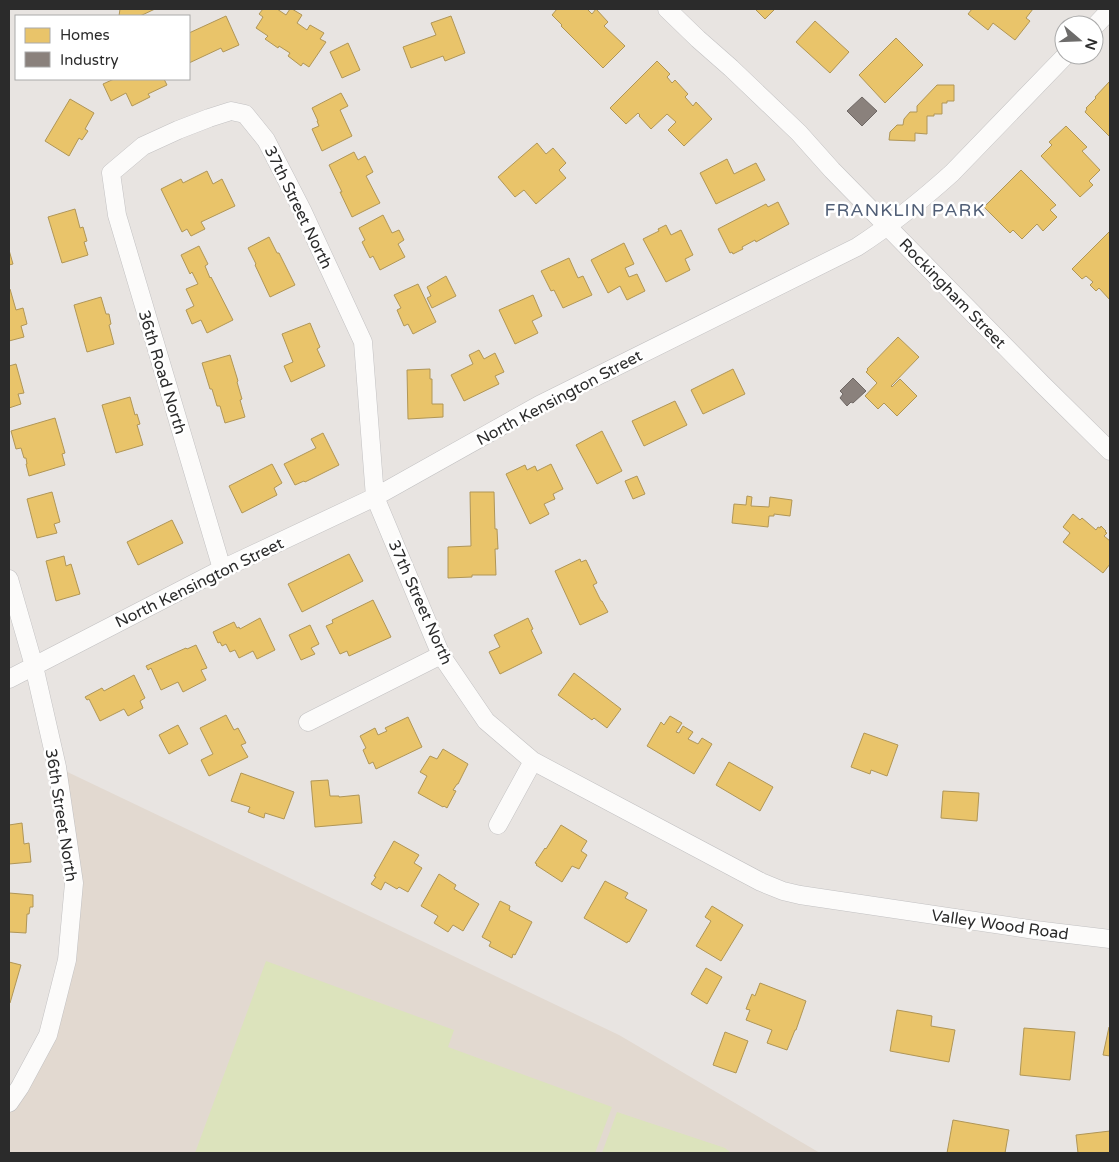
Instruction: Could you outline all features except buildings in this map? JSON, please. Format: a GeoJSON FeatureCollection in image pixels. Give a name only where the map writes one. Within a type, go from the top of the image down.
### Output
{"type":"FeatureCollection","features":[{"type":"Feature","properties":{"kind":"street","name":"Rockingham Street"},"geometry":{"type":"LineString","coordinates":[[667,9],[799,133],[832,170],[1110,451]]}},
{"type":"Feature","properties":{"kind":"street","name":"North Kensington Street"},"geometry":{"type":"LineString","coordinates":[[9,679],[222,569],[376,497],[539,405],[858,247],[888,226],[952,173],[1056,65]]}},
{"type":"Feature","properties":{"kind":"street","name":"36th Road North"},"geometry":{"type":"LineString","coordinates":[[222,569],[116,215],[111,173],[143,146],[178,130],[231,111],[245,114]]}},
{"type":"Feature","properties":{"kind":"street","name":"37th Street North"},"geometry":{"type":"LineString","coordinates":[[245,114],[266,140],[302,210],[363,342],[376,497],[441,654],[486,721],[533,761],[761,882],[783,891],[800,895],[890,908]]}},
{"type":"Feature","properties":{"kind":"street","name":"36th Street North"},"geometry":{"type":"LineString","coordinates":[[9,578],[34,666],[57,767],[74,883],[67,960],[48,1035],[20,1087],[9,1103]]}},
{"type":"Feature","properties":{"kind":"street"},"geometry":{"type":"LineString","coordinates":[[308,722],[441,654]]}},
{"type":"Feature","properties":{"kind":"street"},"geometry":{"type":"LineString","coordinates":[[498,825],[533,761]]}},
{"type":"Feature","properties":{"kind":"street","name":"Valley Wood Road"},"geometry":{"type":"LineString","coordinates":[[890,908],[1035,930],[1110,939]]}},
{"type":"Feature","properties":{"kind":"shaded area"},"geometry":{"type":"Polygon","coordinates":[[[57,767],[619,1035],[820,1153],[9,1153],[9,1103],[48,1035],[74,883],[57,767]]]}},
{"type":"Feature","properties":{"kind":"green space"},"geometry":{"type":"Polygon","coordinates":[[[266,961],[454,1030],[448,1047],[612,1107],[595,1153],[195,1153],[266,961]]]}},
{"type":"Feature","properties":{"kind":"green space"},"geometry":{"type":"Polygon","coordinates":[[[617,1112],[725,1148],[731,1153],[602,1153],[617,1112]]]}},
{"type":"Feature","properties":{"kind":"district","name":"FRANKLIN PARK"},"geometry":{"type":"Point","coordinates":[905,210]}}]}
